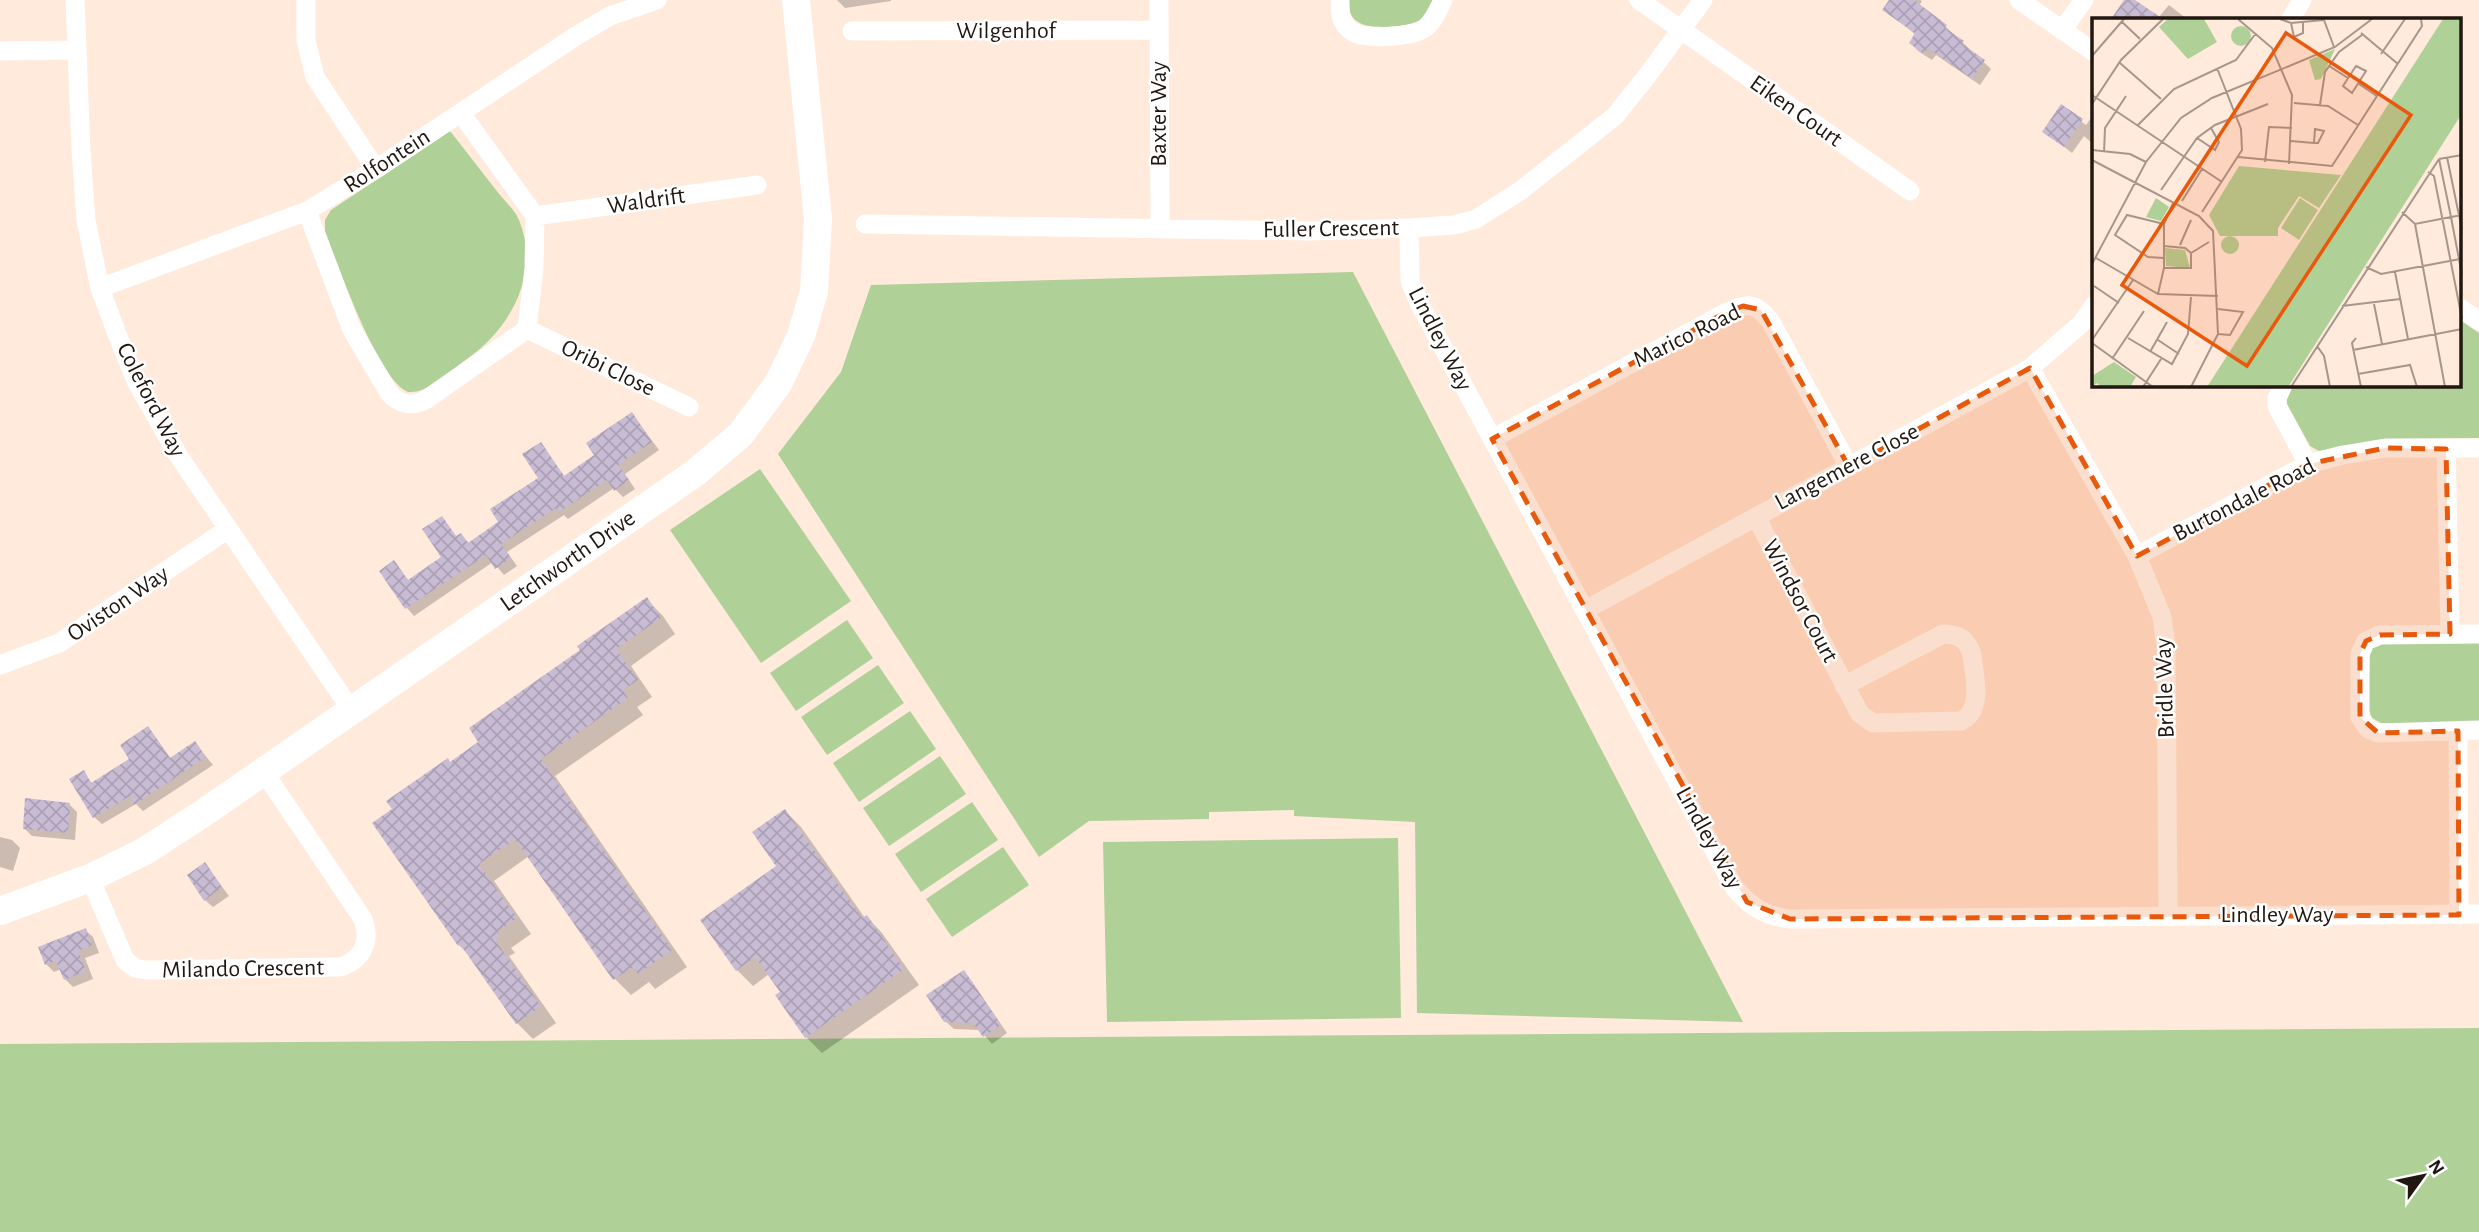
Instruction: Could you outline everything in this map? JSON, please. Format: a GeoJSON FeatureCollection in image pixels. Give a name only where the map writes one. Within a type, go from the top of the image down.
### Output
{"type":"FeatureCollection","features":[{"type":"Feature","properties":{"kind":"street","name":"Coleford Way"},"geometry":{"type":"LineString","coordinates":[[75,0],[86,221],[100,288],[136,381],[178,455],[352,711]]}},
{"type":"Feature","properties":{"kind":"street"},"geometry":{"type":"LineString","coordinates":[[306,0],[306,41],[315,77],[376,169]]}},
{"type":"Feature","properties":{"kind":"street","name":"Rolfontein"},"geometry":{"type":"LineString","coordinates":[[100,288],[307,211],[461,113],[607,8],[657,0]]}},
{"type":"Feature","properties":{"kind":"street","name":"Letchworth Drive"},"geometry":{"type":"LineString","coordinates":[[0,911],[90,878],[145,851],[264,772],[695,473],[730,445],[754,418],[788,368],[814,291],[818,219],[796,0]]}},
{"type":"Feature","properties":{"kind":"street","name":"Baxter Way"},"geometry":{"type":"LineString","coordinates":[[1159,0],[1160,229]]}},
{"type":"Feature","properties":{"kind":"street"},"geometry":{"type":"LineString","coordinates":[[1340,0],[1340,16],[1347,28],[1362,36],[1411,35],[1429,24],[1443,0]]}},
{"type":"Feature","properties":{"kind":"street","name":"Eiken Court"},"geometry":{"type":"LineString","coordinates":[[1639,0],[1910,191]]}},
{"type":"Feature","properties":{"kind":"street","name":"Fuller Crescent"},"geometry":{"type":"LineString","coordinates":[[865,224],[1310,231],[1454,225],[1476,219],[1520,191],[1615,116],[1703,0]]}},
{"type":"Feature","properties":{"kind":"street"},"geometry":{"type":"LineString","coordinates":[[2019,0],[2092,51]]}},
{"type":"Feature","properties":{"kind":"street"},"geometry":{"type":"LineString","coordinates":[[2062,30],[2084,0]]}},
{"type":"Feature","properties":{"kind":"street"},"geometry":{"type":"LineString","coordinates":[[2292,18],[2302,0]]}},
{"type":"Feature","properties":{"kind":"street","name":"Wilgenhof"},"geometry":{"type":"LineString","coordinates":[[852,31],[1159,30]]}},
{"type":"Feature","properties":{"kind":"street"},"geometry":{"type":"LineString","coordinates":[[0,51],[76,50]]}},
{"type":"Feature","properties":{"kind":"street"},"geometry":{"type":"LineString","coordinates":[[307,211],[352,330],[389,393],[400,402],[420,403],[527,329],[534,268],[535,216],[461,113]]}},
{"type":"Feature","properties":{"kind":"street","name":"Waldrift"},"geometry":{"type":"LineString","coordinates":[[535,216],[757,186]]}},
{"type":"Feature","properties":{"kind":"street","name":"Lindley Way"},"geometry":{"type":"LineString","coordinates":[[1409,228],[1410,281],[1419,303],[1734,887],[1756,909],[1790,919],[2479,914]]}},
{"type":"Feature","properties":{"kind":"street","name":"Marico Road"},"geometry":{"type":"LineString","coordinates":[[1492,439],[1724,313],[1752,305],[1761,310],[1771,322],[1849,467]]}},
{"type":"Feature","properties":{"kind":"street","name":"Langemere Close"},"geometry":{"type":"LineString","coordinates":[[1585,610],[2030,368],[2082,323],[2092,308]]}},
{"type":"Feature","properties":{"kind":"street"},"geometry":{"type":"LineString","coordinates":[[2462,309],[2479,321]]}},
{"type":"Feature","properties":{"kind":"street","name":"Oribi Close"},"geometry":{"type":"LineString","coordinates":[[527,329],[689,407]]}},
{"type":"Feature","properties":{"kind":"street","name":"Bridle Way"},"geometry":{"type":"LineString","coordinates":[[2030,368],[2137,556],[2162,617],[2166,646],[2168,916]]}},
{"type":"Feature","properties":{"kind":"street"},"geometry":{"type":"LineString","coordinates":[[2282,387],[2277,406],[2308,464]]}},
{"type":"Feature","properties":{"kind":"street","name":"Burtondale Road"},"geometry":{"type":"LineString","coordinates":[[2137,556],[2308,464],[2385,448],[2479,448]]}},
{"type":"Feature","properties":{"kind":"street"},"geometry":{"type":"LineString","coordinates":[[2446,450],[2450,634]]}},
{"type":"Feature","properties":{"kind":"street","name":"Windsor Court"},"geometry":{"type":"LineString","coordinates":[[1756,517],[1844,686],[1860,714],[1873,723],[1961,721],[1970,715],[1975,706],[1970,647],[1965,640],[1951,634],[1943,634],[1844,686]]}},
{"type":"Feature","properties":{"kind":"street","name":"Oviston Way"},"geometry":{"type":"LineString","coordinates":[[0,665],[60,643],[228,529]]}},
{"type":"Feature","properties":{"kind":"street"},"geometry":{"type":"LineString","coordinates":[[2479,634],[2380,635],[2366,641],[2360,654],[2360,717],[2368,729],[2378,733],[2479,730]]}},
{"type":"Feature","properties":{"kind":"street"},"geometry":{"type":"LineString","coordinates":[[2458,731],[2459,915]]}},
{"type":"Feature","properties":{"kind":"street","name":"Milando Crescent"},"geometry":{"type":"LineString","coordinates":[[90,878],[125,960],[135,968],[340,967],[353,962],[362,952],[367,940],[363,919],[264,772]]}},
{"type":"Feature","properties":{"kind":"highlighted area"},"geometry":{"type":"Polygon","coordinates":[[[1743,306],[1761,310],[1849,467],[2030,368],[2137,556],[2308,464],[2385,448],[2446,449],[2450,634],[2380,635],[2366,641],[2360,654],[2360,717],[2378,733],[2458,731],[2459,915],[1790,919],[1747,902],[1492,439],[1725,313],[1743,306]]]}},
{"type":"Feature","properties":{"kind":"green space"},"geometry":{"type":"Polygon","coordinates":[[[1348,0],[1435,0],[1426,17],[1419,22],[1382,27],[1365,25],[1354,19],[1348,0]]]}},
{"type":"Feature","properties":{"kind":"green space"},"geometry":{"type":"Polygon","coordinates":[[[450,131],[519,220],[525,240],[524,280],[508,316],[482,347],[431,385],[416,392],[408,392],[396,383],[372,344],[325,231],[325,220],[331,210],[450,131]]]}},
{"type":"Feature","properties":{"kind":"green space"},"geometry":{"type":"Polygon","coordinates":[[[1353,272],[1743,1022],[1417,1013],[1415,822],[1294,816],[1294,810],[1209,812],[1209,819],[1089,821],[1039,857],[778,454],[841,372],[871,285],[1353,272]]]}},
{"type":"Feature","properties":{"kind":"green space"},"geometry":{"type":"Polygon","coordinates":[[[2462,321],[2479,333],[2479,438],[2387,439],[2319,451],[2310,446],[2287,404],[2292,387],[2462,387],[2462,321]]]}},
{"type":"Feature","properties":{"kind":"green space"},"geometry":{"type":"Polygon","coordinates":[[[760,469],[851,601],[761,663],[670,530],[760,469]]]}},
{"type":"Feature","properties":{"kind":"green space"},"geometry":{"type":"Polygon","coordinates":[[[847,620],[873,658],[796,711],[770,673],[847,620]]]}},
{"type":"Feature","properties":{"kind":"green space"},"geometry":{"type":"Polygon","coordinates":[[[2479,641],[2479,723],[2381,723],[2372,718],[2368,708],[2370,650],[2378,643],[2479,641]]]}},
{"type":"Feature","properties":{"kind":"green space"},"geometry":{"type":"Polygon","coordinates":[[[878,665],[904,703],[827,755],[801,717],[878,665]]]}},
{"type":"Feature","properties":{"kind":"green space"},"geometry":{"type":"Polygon","coordinates":[[[910,711],[936,749],[859,802],[833,763],[910,711]]]}},
{"type":"Feature","properties":{"kind":"green space"},"geometry":{"type":"Polygon","coordinates":[[[940,756],[966,794],[889,846],[863,808],[940,756]]]}},
{"type":"Feature","properties":{"kind":"green space"},"geometry":{"type":"Polygon","coordinates":[[[972,802],[998,840],[921,892],[895,854],[972,802]]]}},
{"type":"Feature","properties":{"kind":"green space"},"geometry":{"type":"Polygon","coordinates":[[[1398,838],[1401,1018],[1107,1022],[1103,842],[1398,838]]]}},
{"type":"Feature","properties":{"kind":"green space"},"geometry":{"type":"Polygon","coordinates":[[[1003,847],[1029,885],[952,937],[926,899],[1003,847]]]}},
{"type":"Feature","properties":{"kind":"green space"},"geometry":{"type":"Polygon","coordinates":[[[2479,1028],[2479,1232],[0,1232],[0,1044],[2479,1028]]]}},
{"type":"Feature","properties":{"kind":"building"},"geometry":{"type":"Polygon","coordinates":[[[1889,0],[1914,0],[1947,25],[1945,28],[1964,41],[1962,44],[1985,60],[1972,79],[1928,48],[1924,54],[1909,43],[1915,33],[1882,10],[1889,0]]]}},
{"type":"Feature","properties":{"kind":"building"},"geometry":{"type":"Polygon","coordinates":[[[2124,0],[2135,0],[2162,18],[2112,18],[2124,0]]]}},
{"type":"Feature","properties":{"kind":"building"},"geometry":{"type":"Polygon","coordinates":[[[2061,104],[2083,119],[2064,147],[2042,132],[2061,104]]]}},
{"type":"Feature","properties":{"kind":"building"},"geometry":{"type":"Polygon","coordinates":[[[632,412],[652,442],[618,465],[629,480],[614,491],[607,480],[559,512],[556,508],[501,544],[511,558],[495,569],[486,555],[405,609],[379,571],[394,560],[408,580],[441,557],[422,529],[442,516],[456,536],[461,533],[468,543],[498,522],[490,509],[538,478],[522,454],[541,442],[564,476],[594,455],[586,443],[632,412]]]}},
{"type":"Feature","properties":{"kind":"building"},"geometry":{"type":"Polygon","coordinates":[[[647,597],[661,618],[616,649],[638,680],[623,690],[628,698],[541,759],[672,950],[638,974],[633,967],[613,980],[515,839],[479,864],[517,918],[497,932],[500,936],[495,940],[541,1006],[516,1024],[372,823],[392,809],[386,801],[448,758],[450,762],[478,742],[469,728],[580,650],[577,646],[647,597]]]}},
{"type":"Feature","properties":{"kind":"building"},"geometry":{"type":"Polygon","coordinates":[[[148,726],[170,758],[195,741],[206,757],[134,805],[130,796],[93,818],[69,779],[84,770],[91,783],[129,759],[120,745],[148,726]]]}},
{"type":"Feature","properties":{"kind":"building"},"geometry":{"type":"Polygon","coordinates":[[[25,798],[70,803],[68,833],[23,829],[25,798]]]}},
{"type":"Feature","properties":{"kind":"building"},"geometry":{"type":"Polygon","coordinates":[[[785,809],[862,918],[867,915],[904,969],[805,1038],[775,995],[780,992],[755,957],[736,971],[700,920],[776,866],[752,832],[785,809]]]}},
{"type":"Feature","properties":{"kind":"building"},"geometry":{"type":"Polygon","coordinates":[[[205,862],[222,887],[204,901],[187,875],[205,862]]]}},
{"type":"Feature","properties":{"kind":"building"},"geometry":{"type":"Polygon","coordinates":[[[86,928],[92,945],[78,951],[86,971],[64,980],[56,961],[45,965],[38,947],[86,928]]]}},
{"type":"Feature","properties":{"kind":"building"},"geometry":{"type":"Polygon","coordinates":[[[964,970],[1001,1025],[983,1037],[973,1023],[944,1022],[926,995],[964,970]]]}}]}
